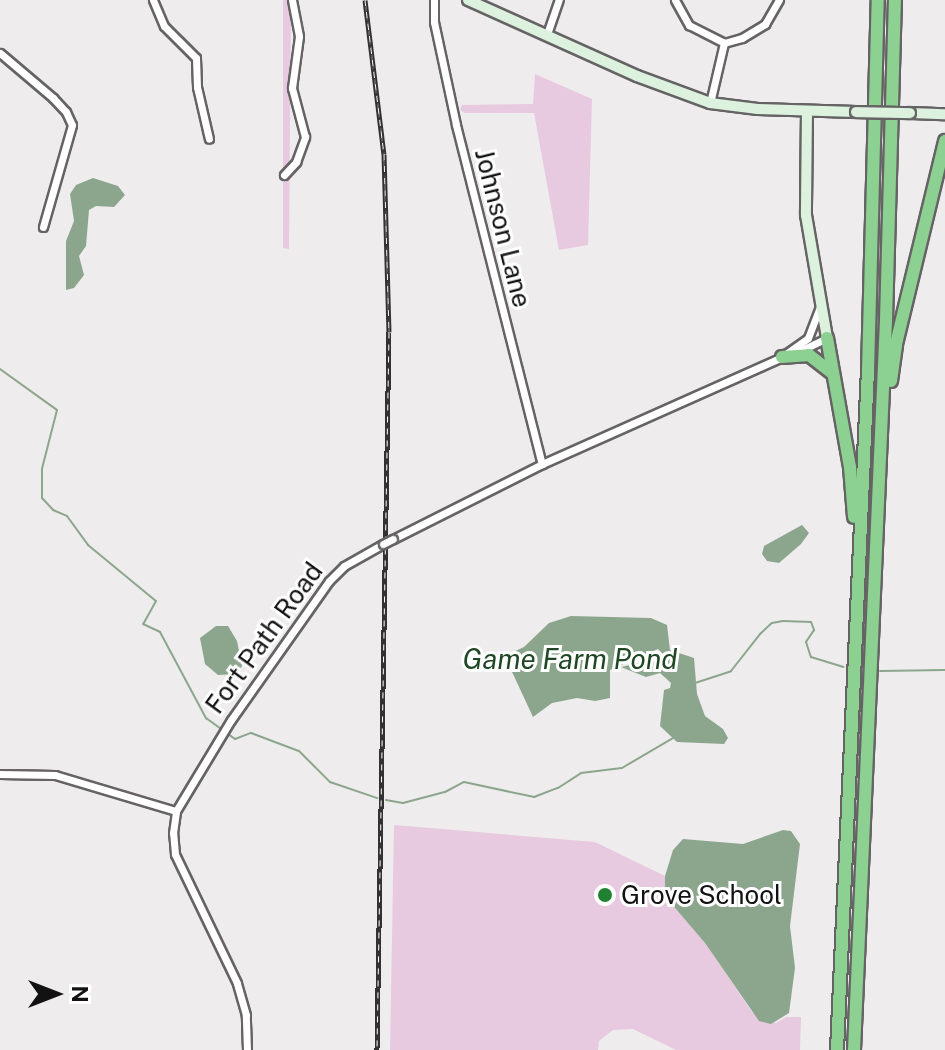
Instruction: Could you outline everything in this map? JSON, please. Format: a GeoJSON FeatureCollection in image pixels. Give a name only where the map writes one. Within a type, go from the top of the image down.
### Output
{"type":"FeatureCollection","features":[{"type":"Feature","properties":{"kind":"highway"},"geometry":{"type":"LineString","coordinates":[[837,1050],[870,296],[878,0]]}},
{"type":"Feature","properties":{"kind":"highway"},"geometry":{"type":"LineString","coordinates":[[854,1050],[878,519],[895,0]]}},
{"type":"Feature","properties":{"kind":"highway"},"geometry":{"type":"LineString","coordinates":[[878,519],[896,344],[945,141]]}},
{"type":"Feature","properties":{"kind":"highway"},"geometry":{"type":"LineString","coordinates":[[827,338],[853,502],[853,714]]}},
{"type":"Feature","properties":{"kind":"highway"},"geometry":{"type":"LineString","coordinates":[[782,357],[809,355],[821,361],[833,375]]}},
{"type":"Feature","properties":{"kind":"street"},"geometry":{"type":"LineString","coordinates":[[153,0],[164,26],[196,58],[197,87],[209,139]]}},
{"type":"Feature","properties":{"kind":"street"},"geometry":{"type":"LineString","coordinates":[[284,175],[296,162],[305,137],[293,97],[299,36],[292,0]]}},
{"type":"Feature","properties":{"kind":"street","name":"Johnson Lane"},"geometry":{"type":"LineString","coordinates":[[434,0],[434,22],[456,125],[542,464]]}},
{"type":"Feature","properties":{"kind":"street"},"geometry":{"type":"LineString","coordinates":[[468,0],[637,76],[710,103],[807,111],[945,114]]}},
{"type":"Feature","properties":{"kind":"street"},"geometry":{"type":"LineString","coordinates":[[547,34],[559,0]]}},
{"type":"Feature","properties":{"kind":"street"},"geometry":{"type":"LineString","coordinates":[[675,0],[689,25],[724,43],[742,38],[765,24],[779,0]]}},
{"type":"Feature","properties":{"kind":"street"},"geometry":{"type":"LineString","coordinates":[[710,103],[724,43]]}},
{"type":"Feature","properties":{"kind":"street"},"geometry":{"type":"LineString","coordinates":[[0,53],[53,98],[66,112],[72,125],[43,227]]}},
{"type":"Feature","properties":{"kind":"street"},"geometry":{"type":"LineString","coordinates":[[807,111],[806,215],[827,338]]}},
{"type":"Feature","properties":{"kind":"street","name":"Fort Path Road"},"geometry":{"type":"LineString","coordinates":[[782,357],[813,330],[820,301]]}},
{"type":"Feature","properties":{"kind":"street","name":"Fort Path Road"},"geometry":{"type":"LineString","coordinates":[[247,1050],[246,1015],[237,983],[175,854],[173,833],[176,811],[224,731],[333,577],[356,558],[542,464],[827,338]]}},
{"type":"Feature","properties":{"kind":"street"},"geometry":{"type":"LineString","coordinates":[[0,774],[55,775],[176,811]]}},
{"type":"Feature","properties":{"kind":"shaded area"},"geometry":{"type":"Polygon","coordinates":[[[283,0],[291,0],[289,249],[283,248],[283,0]]]}},
{"type":"Feature","properties":{"kind":"shaded area"},"geometry":{"type":"Polygon","coordinates":[[[535,74],[592,99],[588,245],[559,250],[534,113],[465,113],[460,110],[462,105],[533,104],[535,74]]]}},
{"type":"Feature","properties":{"kind":"shaded area"},"geometry":{"type":"Polygon","coordinates":[[[394,825],[595,842],[665,876],[665,890],[670,902],[705,943],[752,1012],[776,1023],[786,1017],[801,1017],[800,1050],[676,1050],[633,1029],[613,1030],[599,1041],[598,1050],[390,1050],[394,825]]]}},
{"type":"Feature","properties":{"kind":"water"},"geometry":{"type":"Polygon","coordinates":[[[93,178],[118,186],[125,195],[114,207],[96,206],[89,210],[86,246],[79,256],[84,275],[74,288],[66,290],[66,241],[74,221],[70,194],[76,185],[93,178]]]}},
{"type":"Feature","properties":{"kind":"water"},"geometry":{"type":"Polygon","coordinates":[[[802,525],[809,533],[801,544],[779,563],[767,561],[762,554],[764,546],[802,525]]]}},
{"type":"Feature","properties":{"kind":"water","name":"Game Farm Pond"},"geometry":{"type":"Polygon","coordinates":[[[571,616],[651,618],[667,625],[670,650],[694,658],[697,694],[705,716],[723,729],[728,738],[724,744],[677,742],[660,726],[664,690],[670,688],[671,683],[660,673],[646,677],[621,667],[652,660],[656,665],[663,662],[664,655],[658,649],[610,670],[610,698],[595,701],[577,698],[552,703],[533,717],[507,661],[511,653],[524,647],[549,623],[571,616]]]}},
{"type":"Feature","properties":{"kind":"water"},"geometry":{"type":"Polygon","coordinates":[[[216,626],[228,626],[237,641],[242,666],[237,674],[218,675],[205,664],[200,638],[216,626]]]}},
{"type":"Feature","properties":{"kind":"water"},"geometry":{"type":"Polygon","coordinates":[[[783,830],[791,831],[800,844],[790,926],[795,968],[789,1013],[771,1024],[759,1021],[705,943],[670,902],[665,890],[665,876],[673,850],[683,839],[743,844],[783,830]]]}},
{"type":"Feature","properties":{"kind":"waterway"},"geometry":{"type":"LineString","coordinates":[[0,369],[57,410],[42,469],[42,498],[53,510],[67,516],[88,545],[156,601],[143,624],[160,632],[206,718],[235,739],[251,733],[299,751],[330,782],[377,798]]}},
{"type":"Feature","properties":{"kind":"waterway"},"geometry":{"type":"LineString","coordinates":[[695,683],[731,671],[760,634],[772,623],[783,621],[811,622],[814,630],[806,642],[811,657],[843,667]]}},
{"type":"Feature","properties":{"kind":"waterway"},"geometry":{"type":"LineString","coordinates":[[880,671],[945,670]]}},
{"type":"Feature","properties":{"kind":"waterway"},"geometry":{"type":"LineString","coordinates":[[386,800],[403,803],[445,792],[464,782],[534,797],[558,788],[581,773],[622,768],[673,738]]}},
{"type":"Feature","properties":{"kind":"railway"},"geometry":{"type":"LineString","coordinates":[[365,0],[384,154],[389,332],[377,1050]]}},
{"type":"Feature","properties":{"kind":"place","name":"Grove School"},"geometry":{"type":"Point","coordinates":[605,895]}}]}
